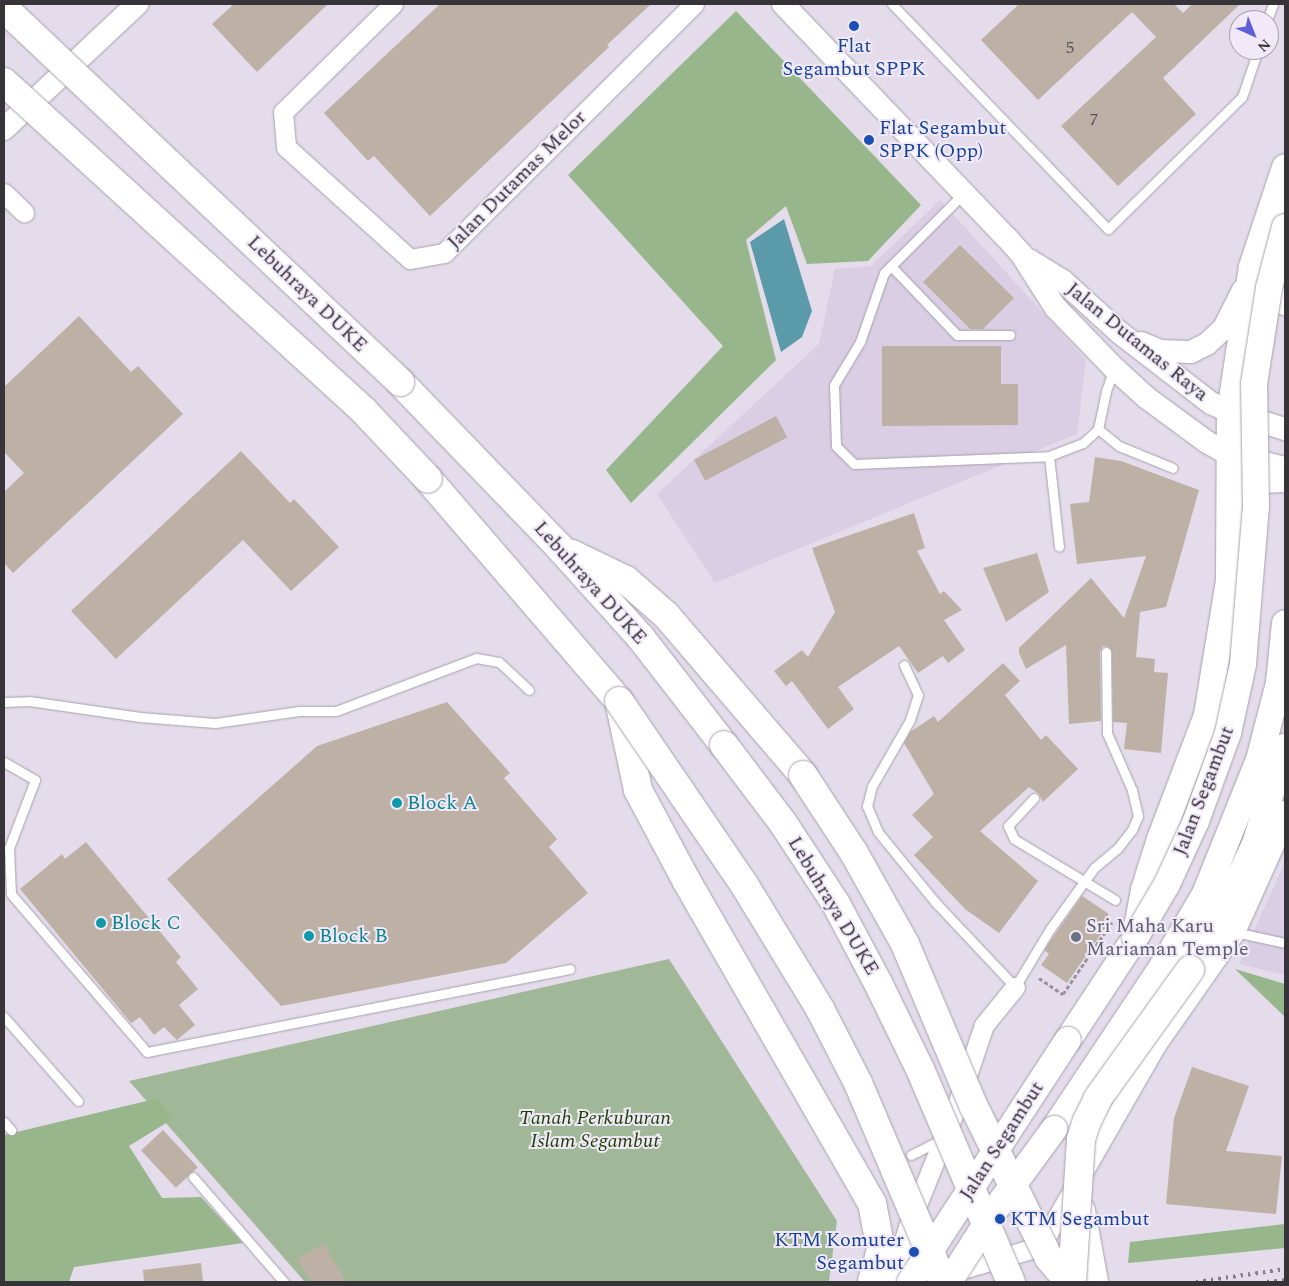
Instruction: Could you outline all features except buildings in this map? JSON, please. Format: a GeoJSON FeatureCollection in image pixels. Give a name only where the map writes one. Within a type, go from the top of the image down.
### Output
{"type":"FeatureCollection","features":[{"type":"Feature","properties":{"kind":"highway","name":"Lebuhraya DUKE"},"geometry":{"type":"LineString","coordinates":[[4,8],[400,382],[561,550],[641,638],[783,823],[836,904],[920,1068],[1011,1282]]}},
{"type":"Feature","properties":{"kind":"highway"},"geometry":{"type":"LineString","coordinates":[[4,82],[364,411],[513,574],[619,701],[745,886],[820,1009],[858,1082],[943,1282]]}},
{"type":"Feature","properties":{"kind":"highway"},"geometry":{"type":"LineString","coordinates":[[561,550],[626,580],[666,614],[802,775],[854,853],[905,944],[974,1108],[1049,1258],[1071,1282]]}},
{"type":"Feature","properties":{"kind":"highway"},"geometry":{"type":"LineString","coordinates":[[619,701],[638,790],[686,880],[872,1203],[881,1250],[872,1282]]}},
{"type":"Feature","properties":{"kind":"highway"},"geometry":{"type":"LineString","coordinates":[[1071,1282],[1079,1200],[1081,1140],[1087,1121],[1098,1098],[1190,970]]}},
{"type":"Feature","properties":{"kind":"highway"},"geometry":{"type":"LineString","coordinates":[[1079,1200],[1094,1282]]}},
{"type":"Feature","properties":{"kind":"main road"},"geometry":{"type":"LineString","coordinates":[[1134,938],[1144,890],[1157,848],[1207,715],[1230,581],[1228,454],[1230,412],[1252,267],[1285,167]]}},
{"type":"Feature","properties":{"kind":"main road","name":"Jalan Segambut"},"geometry":{"type":"LineString","coordinates":[[910,1282],[1134,938],[1167,884],[1196,821],[1228,733],[1243,664],[1251,588],[1256,507],[1254,384],[1269,288],[1285,227]]}},
{"type":"Feature","properties":{"kind":"main road"},"geometry":{"type":"LineString","coordinates":[[1261,241],[1261,280],[1274,296],[1285,302]]}},
{"type":"Feature","properties":{"kind":"main road"},"geometry":{"type":"LineString","coordinates":[[1229,501],[1254,482],[1285,479]]}},
{"type":"Feature","properties":{"kind":"main road","name":"Jalan Segambut"},"geometry":{"type":"LineString","coordinates":[[949,1282],[997,1207],[1054,1129],[1162,967],[1205,894],[1259,760],[1279,683],[1285,624]]}},
{"type":"Feature","properties":{"kind":"main road"},"geometry":{"type":"LineString","coordinates":[[1054,1129],[1104,1066],[1190,970],[1214,930],[1255,844],[1285,747]]}},
{"type":"Feature","properties":{"kind":"street"},"geometry":{"type":"LineString","coordinates":[[4,129],[137,4]]}},
{"type":"Feature","properties":{"kind":"street","name":"Jalan Dutamas Melor"},"geometry":{"type":"LineString","coordinates":[[393,4],[283,112],[286,147],[410,259],[444,253],[694,4]]}},
{"type":"Feature","properties":{"kind":"street","name":"Jalan Dutamas Raya"},"geometry":{"type":"LineString","coordinates":[[784,4],[1022,255],[1055,307],[1114,368],[1147,398],[1228,454],[1285,468]]}},
{"type":"Feature","properties":{"kind":"street"},"geometry":{"type":"LineString","coordinates":[[4,193],[24,212]]}},
{"type":"Feature","properties":{"kind":"street","name":"Jalan Dutamas Raya"},"geometry":{"type":"LineString","coordinates":[[1022,255],[1063,281],[1120,334],[1211,403],[1230,412],[1285,429]]}},
{"type":"Feature","properties":{"kind":"street"},"geometry":{"type":"LineString","coordinates":[[1120,334],[1160,351],[1191,352],[1207,344],[1224,328],[1252,267]]}},
{"type":"Feature","properties":{"kind":"street"},"geometry":{"type":"LineString","coordinates":[[895,1282],[968,1269],[1010,1257],[1031,1249],[1048,1233],[1156,1045],[1235,932],[1279,834],[1285,810]]}},
{"type":"Feature","properties":{"kind":"street"},"geometry":{"type":"LineString","coordinates":[[891,1282],[908,1226],[943,1139],[984,1026],[1015,987]]}},
{"type":"Feature","properties":{"kind":"lane"},"geometry":{"type":"LineString","coordinates":[[892,4],[1108,229],[1242,97],[1255,60]]}},
{"type":"Feature","properties":{"kind":"lane"},"geometry":{"type":"LineString","coordinates":[[964,193],[884,273],[860,342],[834,385],[836,446],[854,464],[1049,456],[1083,443],[1098,429],[1106,391],[1114,368]]}},
{"type":"Feature","properties":{"kind":"lane"},"geometry":{"type":"LineString","coordinates":[[891,266],[957,335],[1010,334]]}},
{"type":"Feature","properties":{"kind":"lane"},"geometry":{"type":"LineString","coordinates":[[1098,429],[1119,446],[1172,468]]}},
{"type":"Feature","properties":{"kind":"lane"},"geometry":{"type":"LineString","coordinates":[[1049,456],[1060,546]]}},
{"type":"Feature","properties":{"kind":"lane"},"geometry":{"type":"LineString","coordinates":[[904,665],[918,695],[910,720],[872,786],[867,806],[878,832],[930,895],[1015,987],[1094,868],[1117,849],[1138,816],[1132,790],[1108,733],[1106,652]]}},
{"type":"Feature","properties":{"kind":"lane"},"geometry":{"type":"LineString","coordinates":[[4,702],[29,701],[140,717],[215,723],[299,711],[336,711],[476,658],[499,662],[529,690]]}},
{"type":"Feature","properties":{"kind":"lane"},"geometry":{"type":"LineString","coordinates":[[4,762],[35,780],[9,848],[11,894],[147,1052],[570,969]]}},
{"type":"Feature","properties":{"kind":"lane"},"geometry":{"type":"LineString","coordinates":[[1034,798],[1008,826],[1014,839],[1114,900]]}},
{"type":"Feature","properties":{"kind":"lane"},"geometry":{"type":"LineString","coordinates":[[1235,932],[1285,943]]}},
{"type":"Feature","properties":{"kind":"lane"},"geometry":{"type":"LineString","coordinates":[[4,1019],[78,1101]]}},
{"type":"Feature","properties":{"kind":"lane"},"geometry":{"type":"LineString","coordinates":[[4,1122],[11,1130]]}},
{"type":"Feature","properties":{"kind":"lane"},"geometry":{"type":"LineString","coordinates":[[911,1154],[943,1139]]}},
{"type":"Feature","properties":{"kind":"lane"},"geometry":{"type":"LineString","coordinates":[[193,1177],[284,1282]]}},
{"type":"Feature","properties":{"kind":"path"},"geometry":{"type":"LineString","coordinates":[[1026,969],[1063,994],[1113,921],[1114,900]]}},
{"type":"Feature","properties":{"kind":"shaded area"},"geometry":{"type":"Polygon","coordinates":[[[940,200],[1086,360],[1077,434],[715,583],[657,494],[819,344],[835,269],[871,266],[940,200]]]}},
{"type":"Feature","properties":{"kind":"shaded area"},"geometry":{"type":"Polygon","coordinates":[[[1285,862],[1285,975],[1239,964],[1285,862]]]}},
{"type":"Feature","properties":{"kind":"green space"},"geometry":{"type":"Polygon","coordinates":[[[736,11],[921,205],[868,261],[807,264],[786,206],[746,240],[776,360],[631,503],[606,470],[723,346],[568,175],[736,11]]]}},
{"type":"Feature","properties":{"kind":"green space","name":"Tanah Perkuburan Islam Segambut"},"geometry":{"type":"Polygon","coordinates":[[[669,959],[837,1221],[829,1281],[305,1282],[129,1081],[669,959]]]}},
{"type":"Feature","properties":{"kind":"green space"},"geometry":{"type":"Polygon","coordinates":[[[1235,969],[1285,984],[1285,1017],[1235,969]]]}},
{"type":"Feature","properties":{"kind":"green space"},"geometry":{"type":"Polygon","coordinates":[[[159,1098],[171,1120],[129,1146],[162,1198],[201,1197],[243,1243],[74,1267],[69,1282],[4,1282],[4,1135],[159,1098]]]}},
{"type":"Feature","properties":{"kind":"green space"},"geometry":{"type":"Polygon","coordinates":[[[1285,1224],[1285,1248],[1128,1263],[1130,1242],[1285,1224]]]}},
{"type":"Feature","properties":{"kind":"water"},"geometry":{"type":"Polygon","coordinates":[[[784,219],[812,311],[802,337],[781,352],[750,242],[784,219]]]}},
{"type":"Feature","properties":{"kind":"railway"},"geometry":{"type":"LineString","coordinates":[[1196,1282],[1285,1269]]}},
{"type":"Feature","properties":{"kind":"railway"},"geometry":{"type":"LineString","coordinates":[[1267,1282],[1285,1280]]}},
{"type":"Feature","properties":{"kind":"place","name":"Flat Segambut SPPK"},"geometry":{"type":"Point","coordinates":[854,26]}},
{"type":"Feature","properties":{"kind":"place","name":"Flat Segambut SPPK (Opp)"},"geometry":{"type":"Point","coordinates":[869,140]}},
{"type":"Feature","properties":{"kind":"place","name":"Block A"},"geometry":{"type":"Point","coordinates":[397,803]}},
{"type":"Feature","properties":{"kind":"place","name":"Block C"},"geometry":{"type":"Point","coordinates":[101,923]}},
{"type":"Feature","properties":{"kind":"place","name":"Block B"},"geometry":{"type":"Point","coordinates":[309,936]}},
{"type":"Feature","properties":{"kind":"place","name":"Sri Maha Karu Mariaman Temple"},"geometry":{"type":"Point","coordinates":[1076,937]}},
{"type":"Feature","properties":{"kind":"place","name":"KTM Segambut"},"geometry":{"type":"Point","coordinates":[1000,1219]}},
{"type":"Feature","properties":{"kind":"place","name":"KTM Komuter Segambut"},"geometry":{"type":"Point","coordinates":[914,1252]}}]}
